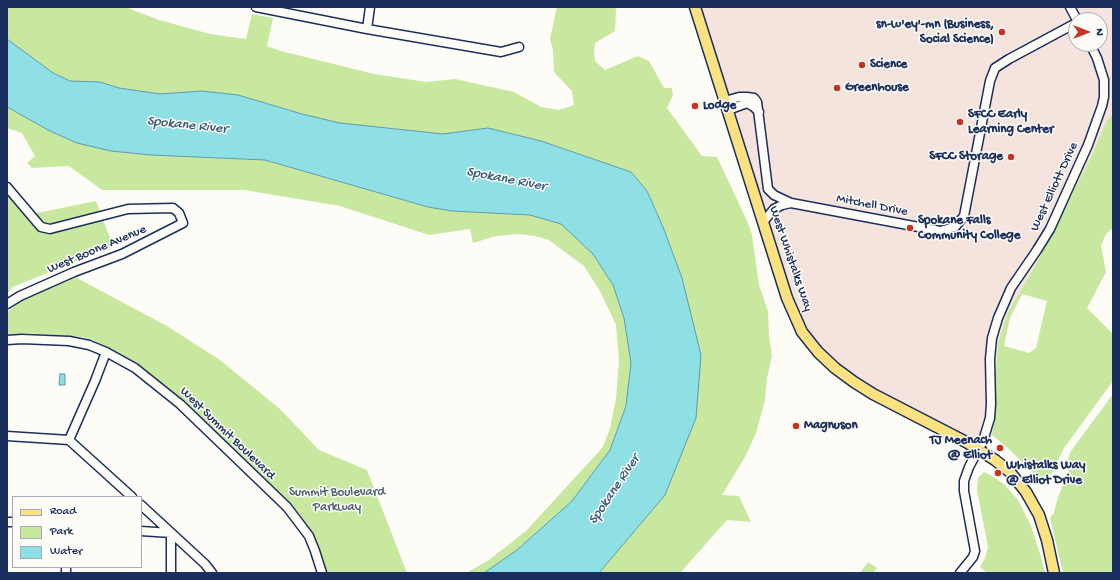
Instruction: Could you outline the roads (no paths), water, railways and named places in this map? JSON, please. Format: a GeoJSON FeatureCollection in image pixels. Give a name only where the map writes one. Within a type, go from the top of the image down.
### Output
{"type":"FeatureCollection","features":[{"type":"Feature","properties":{"kind":"main road","name":"West Whistalks Way"},"geometry":{"type":"LineString","coordinates":[[695,7],[787,298],[802,332],[818,352],[835,368],[873,394],[979,449],[1010,472],[1021,484],[1031,499],[1042,524],[1054,573]]}},
{"type":"Feature","properties":{"kind":"street"},"geometry":{"type":"LineString","coordinates":[[256,7],[367,29],[501,52],[519,47]]}},
{"type":"Feature","properties":{"kind":"street"},"geometry":{"type":"LineString","coordinates":[[367,29],[370,7]]}},
{"type":"Feature","properties":{"kind":"street","name":"Mitchell Drive"},"geometry":{"type":"LineString","coordinates":[[726,105],[739,97],[754,98],[757,102],[768,189],[774,195],[791,203],[940,232],[955,227],[964,216],[990,81],[996,68],[1009,59],[1068,27]]}},
{"type":"Feature","properties":{"kind":"street","name":"West Elliott Drive"},"geometry":{"type":"LineString","coordinates":[[960,573],[973,557],[975,551],[964,484],[967,470],[985,436],[990,418],[990,352],[995,329],[1002,308],[1014,283],[1038,250],[1050,229],[1088,145],[1102,106],[1104,80],[1094,52]]}},
{"type":"Feature","properties":{"kind":"street","name":"West Boone Avenue"},"geometry":{"type":"LineString","coordinates":[[7,187],[41,227],[50,229],[128,209],[173,208],[179,213],[183,223],[122,254],[74,272],[20,296],[7,304]]}},
{"type":"Feature","properties":{"kind":"street"},"geometry":{"type":"LineString","coordinates":[[763,222],[774,209],[791,203]]}},
{"type":"Feature","properties":{"kind":"street","name":"West Summit Boulevard"},"geometry":{"type":"LineString","coordinates":[[7,340],[69,340],[89,345],[106,352],[135,368],[180,404],[287,507],[309,536],[322,573]]}},
{"type":"Feature","properties":{"kind":"street"},"geometry":{"type":"LineString","coordinates":[[69,440],[106,352]]}},
{"type":"Feature","properties":{"kind":"street"},"geometry":{"type":"LineString","coordinates":[[7,436],[69,440],[131,496]]}},
{"type":"Feature","properties":{"kind":"street"},"geometry":{"type":"LineString","coordinates":[[142,506],[205,564],[212,573]]}},
{"type":"Feature","properties":{"kind":"street"},"geometry":{"type":"LineString","coordinates":[[142,531],[171,533]]}},
{"type":"Feature","properties":{"kind":"street"},"geometry":{"type":"LineString","coordinates":[[171,533],[171,573]]}},
{"type":"Feature","properties":{"kind":"water","name":"Spokane River"},"geometry":{"type":"Polygon","coordinates":[[[7,39],[53,73],[70,81],[100,82],[119,88],[160,94],[202,91],[238,95],[302,114],[340,123],[443,134],[488,128],[541,141],[631,172],[647,191],[663,227],[682,278],[701,355],[696,418],[665,495],[599,573],[484,573],[517,550],[572,501],[610,450],[626,406],[631,363],[624,318],[613,285],[593,254],[561,224],[530,215],[452,211],[428,207],[265,160],[151,155],[111,151],[77,143],[50,131],[7,107],[7,39]]]}},
{"type":"Feature","properties":{"kind":"water"},"geometry":{"type":"Polygon","coordinates":[[[60,374],[65,374],[65,385],[59,385],[60,374]]]}},
{"type":"Feature","properties":{"kind":"place","name":"sn-w'ey'-mn (Business, Social Science)"},"geometry":{"type":"Point","coordinates":[1002,32]}},
{"type":"Feature","properties":{"kind":"place","name":"Science"},"geometry":{"type":"Point","coordinates":[862,65]}},
{"type":"Feature","properties":{"kind":"place","name":"Greenhouse"},"geometry":{"type":"Point","coordinates":[837,88]}},
{"type":"Feature","properties":{"kind":"place","name":"Lodge"},"geometry":{"type":"Point","coordinates":[695,106]}},
{"type":"Feature","properties":{"kind":"place","name":"SFCC Early Learning Center"},"geometry":{"type":"Point","coordinates":[960,122]}},
{"type":"Feature","properties":{"kind":"place","name":"SFCC Storage"},"geometry":{"type":"Point","coordinates":[1011,157]}},
{"type":"Feature","properties":{"kind":"place","name":"Spokane Falls Community College"},"geometry":{"type":"Point","coordinates":[910,228]}},
{"type":"Feature","properties":{"kind":"place","name":"Magnuson"},"geometry":{"type":"Point","coordinates":[796,426]}},
{"type":"Feature","properties":{"kind":"place","name":"TJ Meenach @ Elliot"},"geometry":{"type":"Point","coordinates":[1000,448]}},
{"type":"Feature","properties":{"kind":"place","name":"Whistalks Way @ Elliot Drive"},"geometry":{"type":"Point","coordinates":[998,473]}},
{"type":"Feature","properties":{"kind":"park label","name":"Summit Boulevard Parkway"},"geometry":{"type":"Point","coordinates":[337,500]}}]}
